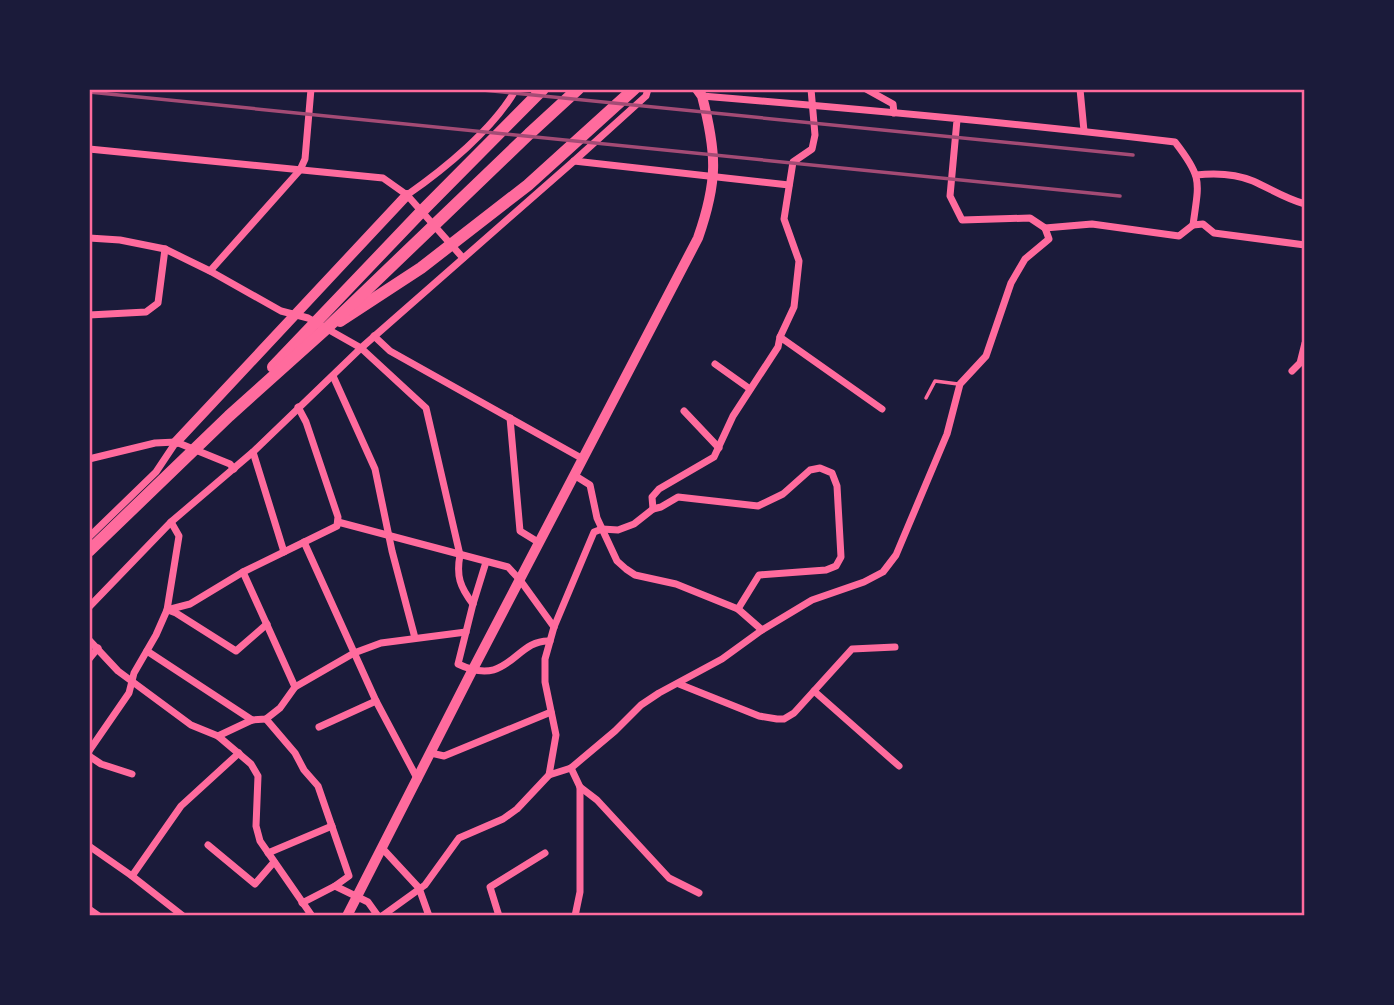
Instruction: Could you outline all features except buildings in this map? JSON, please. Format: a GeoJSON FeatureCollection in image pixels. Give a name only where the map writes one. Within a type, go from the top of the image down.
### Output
{"type":"FeatureCollection","features":[{"type":"Feature","properties":{"kind":"highway"},"geometry":{"type":"LineString","coordinates":[[229,416],[318,318],[543,89]]}},
{"type":"Feature","properties":{"kind":"highway"},"geometry":{"type":"LineString","coordinates":[[89,551],[578,89]]}},
{"type":"Feature","properties":{"kind":"highway"},"geometry":{"type":"LineString","coordinates":[[327,328],[356,313],[421,268],[528,185],[634,89]]}},
{"type":"Feature","properties":{"kind":"street"},"geometry":{"type":"LineString","coordinates":[[210,271],[300,170],[305,159],[311,89]]}},
{"type":"Feature","properties":{"kind":"street"},"geometry":{"type":"LineString","coordinates":[[89,537],[156,472],[176,442],[407,195],[444,170],[508,104],[516,89]]}},
{"type":"Feature","properties":{"kind":"street"},"geometry":{"type":"LineString","coordinates":[[89,607],[171,522],[253,452],[374,335],[646,96],[648,89]]}},
{"type":"Feature","properties":{"kind":"street"},"geometry":{"type":"LineString","coordinates":[[653,509],[652,498],[659,489],[714,457],[733,416],[778,346],[794,307],[799,261],[784,219],[793,162],[812,149],[814,135],[811,89]]}},
{"type":"Feature","properties":{"kind":"street"},"geometry":{"type":"LineString","coordinates":[[866,89],[892,104],[894,113]]}},
{"type":"Feature","properties":{"kind":"street"},"geometry":{"type":"LineString","coordinates":[[1080,89],[1084,131]]}},
{"type":"Feature","properties":{"kind":"street"},"geometry":{"type":"LineString","coordinates":[[347,916],[538,542],[698,238],[709,206],[715,154],[700,93],[1175,142],[1194,167],[1199,185],[1194,225]]}},
{"type":"Feature","properties":{"kind":"street"},"geometry":{"type":"LineString","coordinates":[[335,886],[368,902],[380,916],[425,884],[459,838],[503,819],[517,809],[549,775],[571,768],[641,705],[722,659],[762,630],[812,600],[864,582],[883,572],[896,555],[947,434],[960,384],[986,356],[1011,283],[1026,259],[1049,239],[1045,228],[1030,218],[962,220],[950,197],[957,120]]}},
{"type":"Feature","properties":{"kind":"street"},"geometry":{"type":"LineString","coordinates":[[89,149],[383,178],[407,195],[463,258]]}},
{"type":"Feature","properties":{"kind":"street"},"geometry":{"type":"LineString","coordinates":[[574,161],[789,185]]}},
{"type":"Feature","properties":{"kind":"street"},"geometry":{"type":"LineString","coordinates":[[1196,175],[1214,173],[1251,180],[1277,195],[1305,204]]}},
{"type":"Feature","properties":{"kind":"street"},"geometry":{"type":"LineString","coordinates":[[1045,228],[1092,224],[1179,236],[1194,225],[1203,224],[1214,233],[1305,245]]}},
{"type":"Feature","properties":{"kind":"street"},"geometry":{"type":"LineString","coordinates":[[89,238],[120,240],[165,249],[210,271],[281,312],[308,318],[361,348],[426,408],[460,555],[457,570],[460,586],[472,604]]}},
{"type":"Feature","properties":{"kind":"street"},"geometry":{"type":"LineString","coordinates":[[89,315],[146,312],[158,303],[165,249]]}},
{"type":"Feature","properties":{"kind":"street"},"geometry":{"type":"LineString","coordinates":[[374,335],[390,351],[583,459]]}},
{"type":"Feature","properties":{"kind":"street"},"geometry":{"type":"LineString","coordinates":[[780,337],[882,409]]}},
{"type":"Feature","properties":{"kind":"street"},"geometry":{"type":"LineString","coordinates":[[1292,371],[1300,363],[1305,343]]}},
{"type":"Feature","properties":{"kind":"street"},"geometry":{"type":"LineString","coordinates":[[715,363],[750,389]]}},
{"type":"Feature","properties":{"kind":"street"},"geometry":{"type":"LineString","coordinates":[[333,376],[375,469],[415,638]]}},
{"type":"Feature","properties":{"kind":"street"},"geometry":{"type":"LineString","coordinates":[[167,610],[176,610],[190,604],[243,572],[337,526],[338,522],[299,407]]}},
{"type":"Feature","properties":{"kind":"street"},"geometry":{"type":"LineString","coordinates":[[684,411],[719,448]]}},
{"type":"Feature","properties":{"kind":"street"},"geometry":{"type":"LineString","coordinates":[[510,418],[520,531],[538,542]]}},
{"type":"Feature","properties":{"kind":"street"},"geometry":{"type":"LineString","coordinates":[[89,458],[155,443],[176,442],[230,464],[234,469]]}},
{"type":"Feature","properties":{"kind":"street"},"geometry":{"type":"LineString","coordinates":[[253,452],[284,552]]}},
{"type":"Feature","properties":{"kind":"street"},"geometry":{"type":"LineString","coordinates":[[549,775],[556,735],[545,682],[545,659],[554,627],[594,532],[602,528],[618,530],[634,524],[653,509],[678,497],[758,506],[783,494],[810,470],[820,468],[832,473],[837,486],[841,557],[836,566],[826,570],[759,575],[738,609]]}},
{"type":"Feature","properties":{"kind":"street"},"geometry":{"type":"LineString","coordinates":[[574,475],[590,485],[602,528],[617,561],[635,575],[676,584],[738,609],[762,630]]}},
{"type":"Feature","properties":{"kind":"street"},"geometry":{"type":"LineString","coordinates":[[89,751],[120,708],[134,680],[134,673],[167,610],[179,536],[171,522]]}},
{"type":"Feature","properties":{"kind":"street"},"geometry":{"type":"LineString","coordinates":[[338,522],[508,567],[554,627]]}},
{"type":"Feature","properties":{"kind":"street"},"geometry":{"type":"LineString","coordinates":[[304,542],[376,701],[418,780]]}},
{"type":"Feature","properties":{"kind":"street"},"geometry":{"type":"LineString","coordinates":[[486,562],[472,604],[458,664],[472,671],[496,670],[539,640],[550,641]]}},
{"type":"Feature","properties":{"kind":"street"},"geometry":{"type":"LineString","coordinates":[[243,572],[295,687]]}},
{"type":"Feature","properties":{"kind":"street"},"geometry":{"type":"LineString","coordinates":[[176,610],[236,651],[267,624]]}},
{"type":"Feature","properties":{"kind":"street"},"geometry":{"type":"LineString","coordinates":[[218,736],[252,720],[266,719],[280,708],[295,687],[307,678],[354,653],[381,643],[466,632]]}},
{"type":"Feature","properties":{"kind":"street"},"geometry":{"type":"LineString","coordinates":[[89,640],[118,671],[134,680],[191,725],[218,736],[251,764],[258,776],[256,826],[260,841],[312,916]]}},
{"type":"Feature","properties":{"kind":"street"},"geometry":{"type":"LineString","coordinates":[[679,684],[759,716],[784,719],[794,713],[852,649],[895,647]]}},
{"type":"Feature","properties":{"kind":"street"},"geometry":{"type":"LineString","coordinates":[[89,659],[98,648]]}},
{"type":"Feature","properties":{"kind":"street"},"geometry":{"type":"LineString","coordinates":[[147,651],[252,720]]}},
{"type":"Feature","properties":{"kind":"street"},"geometry":{"type":"LineString","coordinates":[[814,691],[899,766]]}},
{"type":"Feature","properties":{"kind":"street"},"geometry":{"type":"LineString","coordinates":[[319,727],[376,701]]}},
{"type":"Feature","properties":{"kind":"street"},"geometry":{"type":"LineString","coordinates":[[431,753],[444,756],[551,712]]}},
{"type":"Feature","properties":{"kind":"street"},"geometry":{"type":"LineString","coordinates":[[266,719],[318,786],[349,876],[302,903]]}},
{"type":"Feature","properties":{"kind":"street"},"geometry":{"type":"LineString","coordinates":[[132,876],[181,806],[239,753]]}},
{"type":"Feature","properties":{"kind":"street"},"geometry":{"type":"LineString","coordinates":[[89,756],[101,764],[132,774]]}},
{"type":"Feature","properties":{"kind":"street"},"geometry":{"type":"LineString","coordinates":[[571,768],[580,787],[580,892],[575,916]]}},
{"type":"Feature","properties":{"kind":"street"},"geometry":{"type":"LineString","coordinates":[[580,787],[597,800],[669,878],[699,893]]}},
{"type":"Feature","properties":{"kind":"street"},"geometry":{"type":"LineString","coordinates":[[268,853],[332,826]]}},
{"type":"Feature","properties":{"kind":"street"},"geometry":{"type":"LineString","coordinates":[[208,845],[255,884],[274,862]]}},
{"type":"Feature","properties":{"kind":"street"},"geometry":{"type":"LineString","coordinates":[[89,846],[183,916]]}},
{"type":"Feature","properties":{"kind":"street"},"geometry":{"type":"LineString","coordinates":[[382,848],[419,888],[429,916]]}},
{"type":"Feature","properties":{"kind":"street"},"geometry":{"type":"LineString","coordinates":[[499,916],[490,887],[545,853]]}},
{"type":"Feature","properties":{"kind":"street"},"geometry":{"type":"LineString","coordinates":[[89,909],[99,916]]}},
{"type":"Feature","properties":{"kind":"lane"},"geometry":{"type":"LineString","coordinates":[[926,398],[935,381],[960,384]]}},
{"type":"Feature","properties":{"kind":"railway"},"geometry":{"type":"LineString","coordinates":[[473,89],[1133,155]]}},
{"type":"Feature","properties":{"kind":"railway"},"geometry":{"type":"LineString","coordinates":[[89,92],[1120,196]]}}]}
